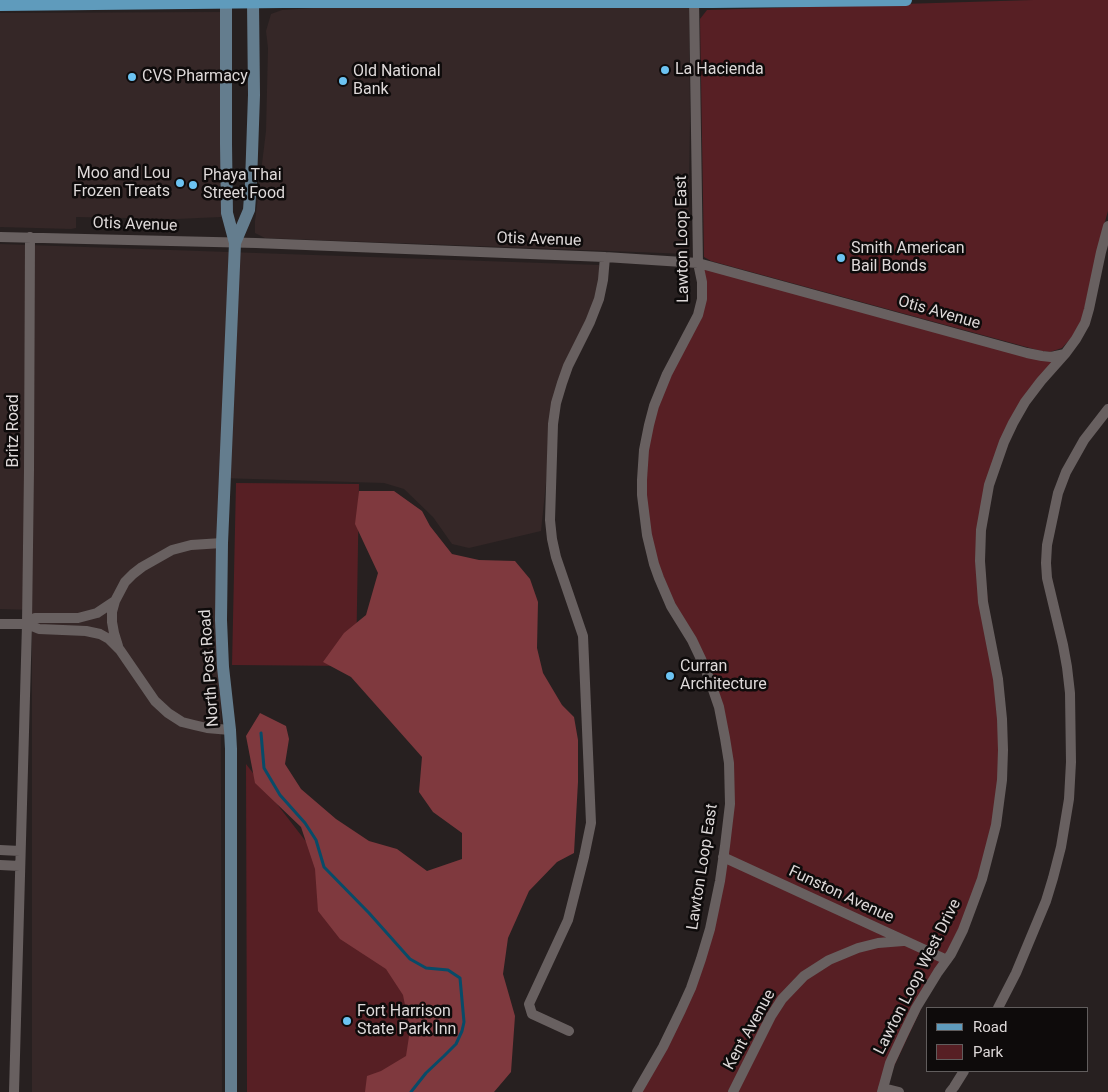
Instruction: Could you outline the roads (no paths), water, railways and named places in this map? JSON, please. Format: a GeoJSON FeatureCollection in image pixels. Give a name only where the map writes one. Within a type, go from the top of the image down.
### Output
{"type":"FeatureCollection","features":[{"type":"Feature","properties":{"kind":"main road"},"geometry":{"type":"LineString","coordinates":[[0,5],[226,1],[906,0]]}},
{"type":"Feature","properties":{"kind":"street","name":"North Post Road"},"geometry":{"type":"LineString","coordinates":[[226,1],[227,213],[235,243],[222,543],[222,657],[230,730],[232,775],[231,1092]]}},
{"type":"Feature","properties":{"kind":"street","name":"North Post Road"},"geometry":{"type":"LineString","coordinates":[[235,243],[249,210],[253,136],[253,1]]}},
{"type":"Feature","properties":{"kind":"street","name":"Lawton Loop East"},"geometry":{"type":"LineString","coordinates":[[637,1092],[663,1047],[695,978],[711,922],[728,824],[730,783],[728,753],[716,697],[701,659],[667,597],[654,564],[645,525],[642,495],[642,470],[646,439],[656,401],[667,374],[695,322],[700,308],[702,286],[698,263],[694,1]]}},
{"type":"Feature","properties":{"kind":"street","name":"Lawton Loop West Drive"},"geometry":{"type":"LineString","coordinates":[[900,1092],[882,1090],[890,1063],[903,1034],[927,990],[966,924],[984,874],[995,830],[1002,780],[1003,729],[1000,690],[984,611],[980,577],[980,540],[987,495],[995,466],[1013,424],[1025,402],[1081,332],[1088,314],[1102,245],[1108,226]]}},
{"type":"Feature","properties":{"kind":"street","name":"Otis Avenue"},"geometry":{"type":"LineString","coordinates":[[0,237],[235,243],[605,257],[698,263],[1027,353],[1051,357],[1065,354]]}},
{"type":"Feature","properties":{"kind":"street","name":"Britz Road"},"geometry":{"type":"LineString","coordinates":[[14,1092],[26,624],[30,237]]}},
{"type":"Feature","properties":{"kind":"street"},"geometry":{"type":"LineString","coordinates":[[569,1031],[532,1014],[529,1004],[568,920],[591,823],[583,636],[556,557],[550,526],[553,433],[554,413],[562,383],[599,300],[605,257]]}},
{"type":"Feature","properties":{"kind":"street"},"geometry":{"type":"LineString","coordinates":[[999,1007],[1016,973],[1046,901],[1056,871],[1069,799],[1071,762],[1070,693],[1063,645],[1047,578],[1047,545],[1058,493],[1066,472],[1084,440],[1108,409]]}},
{"type":"Feature","properties":{"kind":"street"},"geometry":{"type":"LineString","coordinates":[[120,650],[114,633],[112,612],[115,601],[125,582],[133,574],[172,550],[191,544],[222,543]]}},
{"type":"Feature","properties":{"kind":"street"},"geometry":{"type":"LineString","coordinates":[[26,624],[35,618],[78,618],[87,616],[97,613],[115,601]]}},
{"type":"Feature","properties":{"kind":"street"},"geometry":{"type":"LineString","coordinates":[[0,624],[26,624],[39,629],[86,630],[100,634],[109,639],[120,650],[156,701],[168,713],[182,722],[207,728],[230,730]]}},
{"type":"Feature","properties":{"kind":"street"},"geometry":{"type":"LineString","coordinates":[[0,850],[20,851]]}},
{"type":"Feature","properties":{"kind":"street","name":"Funston Avenue"},"geometry":{"type":"LineString","coordinates":[[723,857],[946,960]]}},
{"type":"Feature","properties":{"kind":"street"},"geometry":{"type":"LineString","coordinates":[[0,865],[20,866]]}},
{"type":"Feature","properties":{"kind":"street","name":"Kent Avenue"},"geometry":{"type":"LineString","coordinates":[[733,1092],[771,1016],[786,995],[804,976],[829,960],[858,948],[878,943],[904,941]]}},
{"type":"Feature","properties":{"kind":"street"},"geometry":{"type":"LineString","coordinates":[[950,1092],[963,1072]]}},
{"type":"Feature","properties":{"kind":"waterway"},"geometry":{"type":"LineString","coordinates":[[261,733],[264,768],[280,795],[305,823],[316,840],[324,867],[410,959],[426,968],[448,970],[460,978],[464,1022],[462,1031],[456,1044],[426,1073],[411,1092]]}},
{"type":"Feature","properties":{"kind":"place","name":"La Hacienda"},"geometry":{"type":"Point","coordinates":[665,70]}},
{"type":"Feature","properties":{"kind":"place","name":"CVS Pharmacy"},"geometry":{"type":"Point","coordinates":[132,77]}},
{"type":"Feature","properties":{"kind":"place","name":"Old National Bank"},"geometry":{"type":"Point","coordinates":[343,81]}},
{"type":"Feature","properties":{"kind":"place","name":"Moo and Lou Frozen Treats"},"geometry":{"type":"Point","coordinates":[180,183]}},
{"type":"Feature","properties":{"kind":"place","name":"Phaya Thai Street Food"},"geometry":{"type":"Point","coordinates":[193,185]}},
{"type":"Feature","properties":{"kind":"place","name":"Smith American Bail Bonds"},"geometry":{"type":"Point","coordinates":[841,258]}},
{"type":"Feature","properties":{"kind":"place","name":"Curran Architecture"},"geometry":{"type":"Point","coordinates":[670,676]}},
{"type":"Feature","properties":{"kind":"place","name":"Fort Harrison State Park Inn"},"geometry":{"type":"Point","coordinates":[347,1021]}}]}
